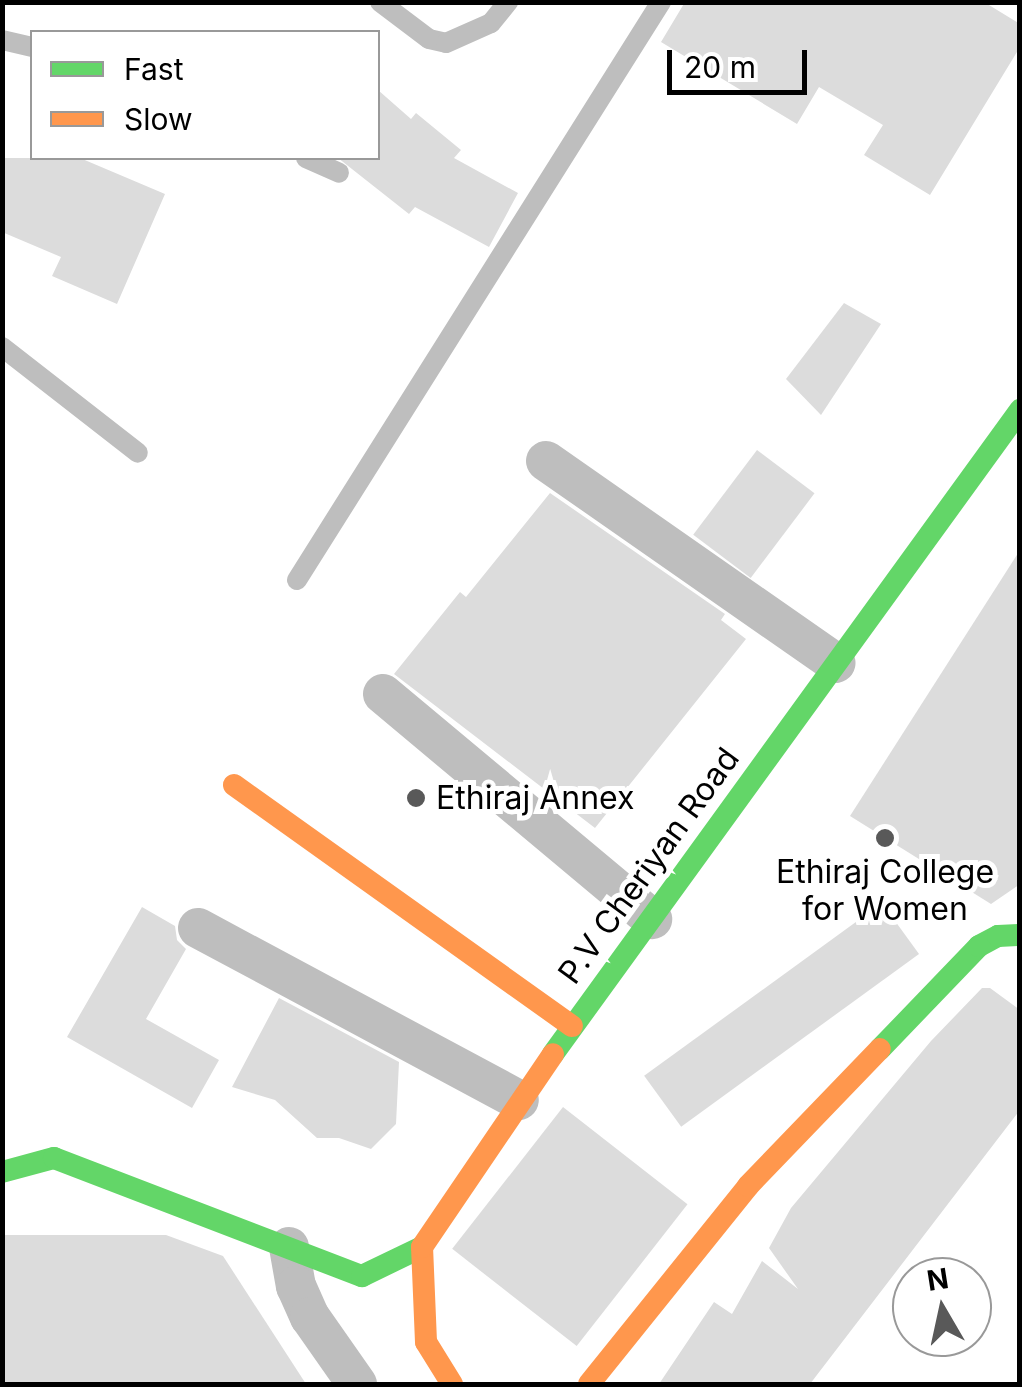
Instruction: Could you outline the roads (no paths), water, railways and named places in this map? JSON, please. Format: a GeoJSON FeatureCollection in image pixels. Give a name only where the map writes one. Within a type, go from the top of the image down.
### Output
{"type":"FeatureCollection","features":[{"type":"Feature","properties":{"kind":"street","name":"P.V Cheriyan Road"},"geometry":{"type":"LineString","coordinates":[[422,1248],[519,1100],[1020,410]]}},
{"type":"Feature","properties":{"kind":"street"},"geometry":{"type":"LineString","coordinates":[[546,462],[836,664]]}},
{"type":"Feature","properties":{"kind":"street"},"geometry":{"type":"LineString","coordinates":[[383,694],[652,918]]}},
{"type":"Feature","properties":{"kind":"street"},"geometry":{"type":"LineString","coordinates":[[234,785],[572,1026]]}},
{"type":"Feature","properties":{"kind":"street"},"geometry":{"type":"LineString","coordinates":[[198,928],[519,1100]]}},
{"type":"Feature","properties":{"kind":"street"},"geometry":{"type":"LineString","coordinates":[[589,1384],[762,1172],[978,946],[998,936],[1020,934]]}},
{"type":"Feature","properties":{"kind":"street"},"geometry":{"type":"LineString","coordinates":[[2,1172],[23,1162],[54,1158],[362,1276],[422,1248],[426,1342],[452,1384]]}},
{"type":"Feature","properties":{"kind":"street"},"geometry":{"type":"LineString","coordinates":[[288,1247],[296,1286],[310,1318],[357,1384]]}},
{"type":"Feature","properties":{"kind":"lane"},"geometry":{"type":"LineString","coordinates":[[380,2],[429,39],[446,43],[492,23],[508,2]]}},
{"type":"Feature","properties":{"kind":"lane"},"geometry":{"type":"LineString","coordinates":[[297,580],[661,2]]}},
{"type":"Feature","properties":{"kind":"lane"},"geometry":{"type":"LineString","coordinates":[[2,40],[30,47]]}},
{"type":"Feature","properties":{"kind":"lane"},"geometry":{"type":"LineString","coordinates":[[311,160],[340,173]]}},
{"type":"Feature","properties":{"kind":"lane"},"geometry":{"type":"LineString","coordinates":[[2,348],[138,453]]}},
{"type":"Feature","properties":{"kind":"place","name":"Ethiraj Annex"},"geometry":{"type":"Point","coordinates":[416,798]}},
{"type":"Feature","properties":{"kind":"place","name":"Ethiraj College for Women"},"geometry":{"type":"Point","coordinates":[885,838]}}]}
